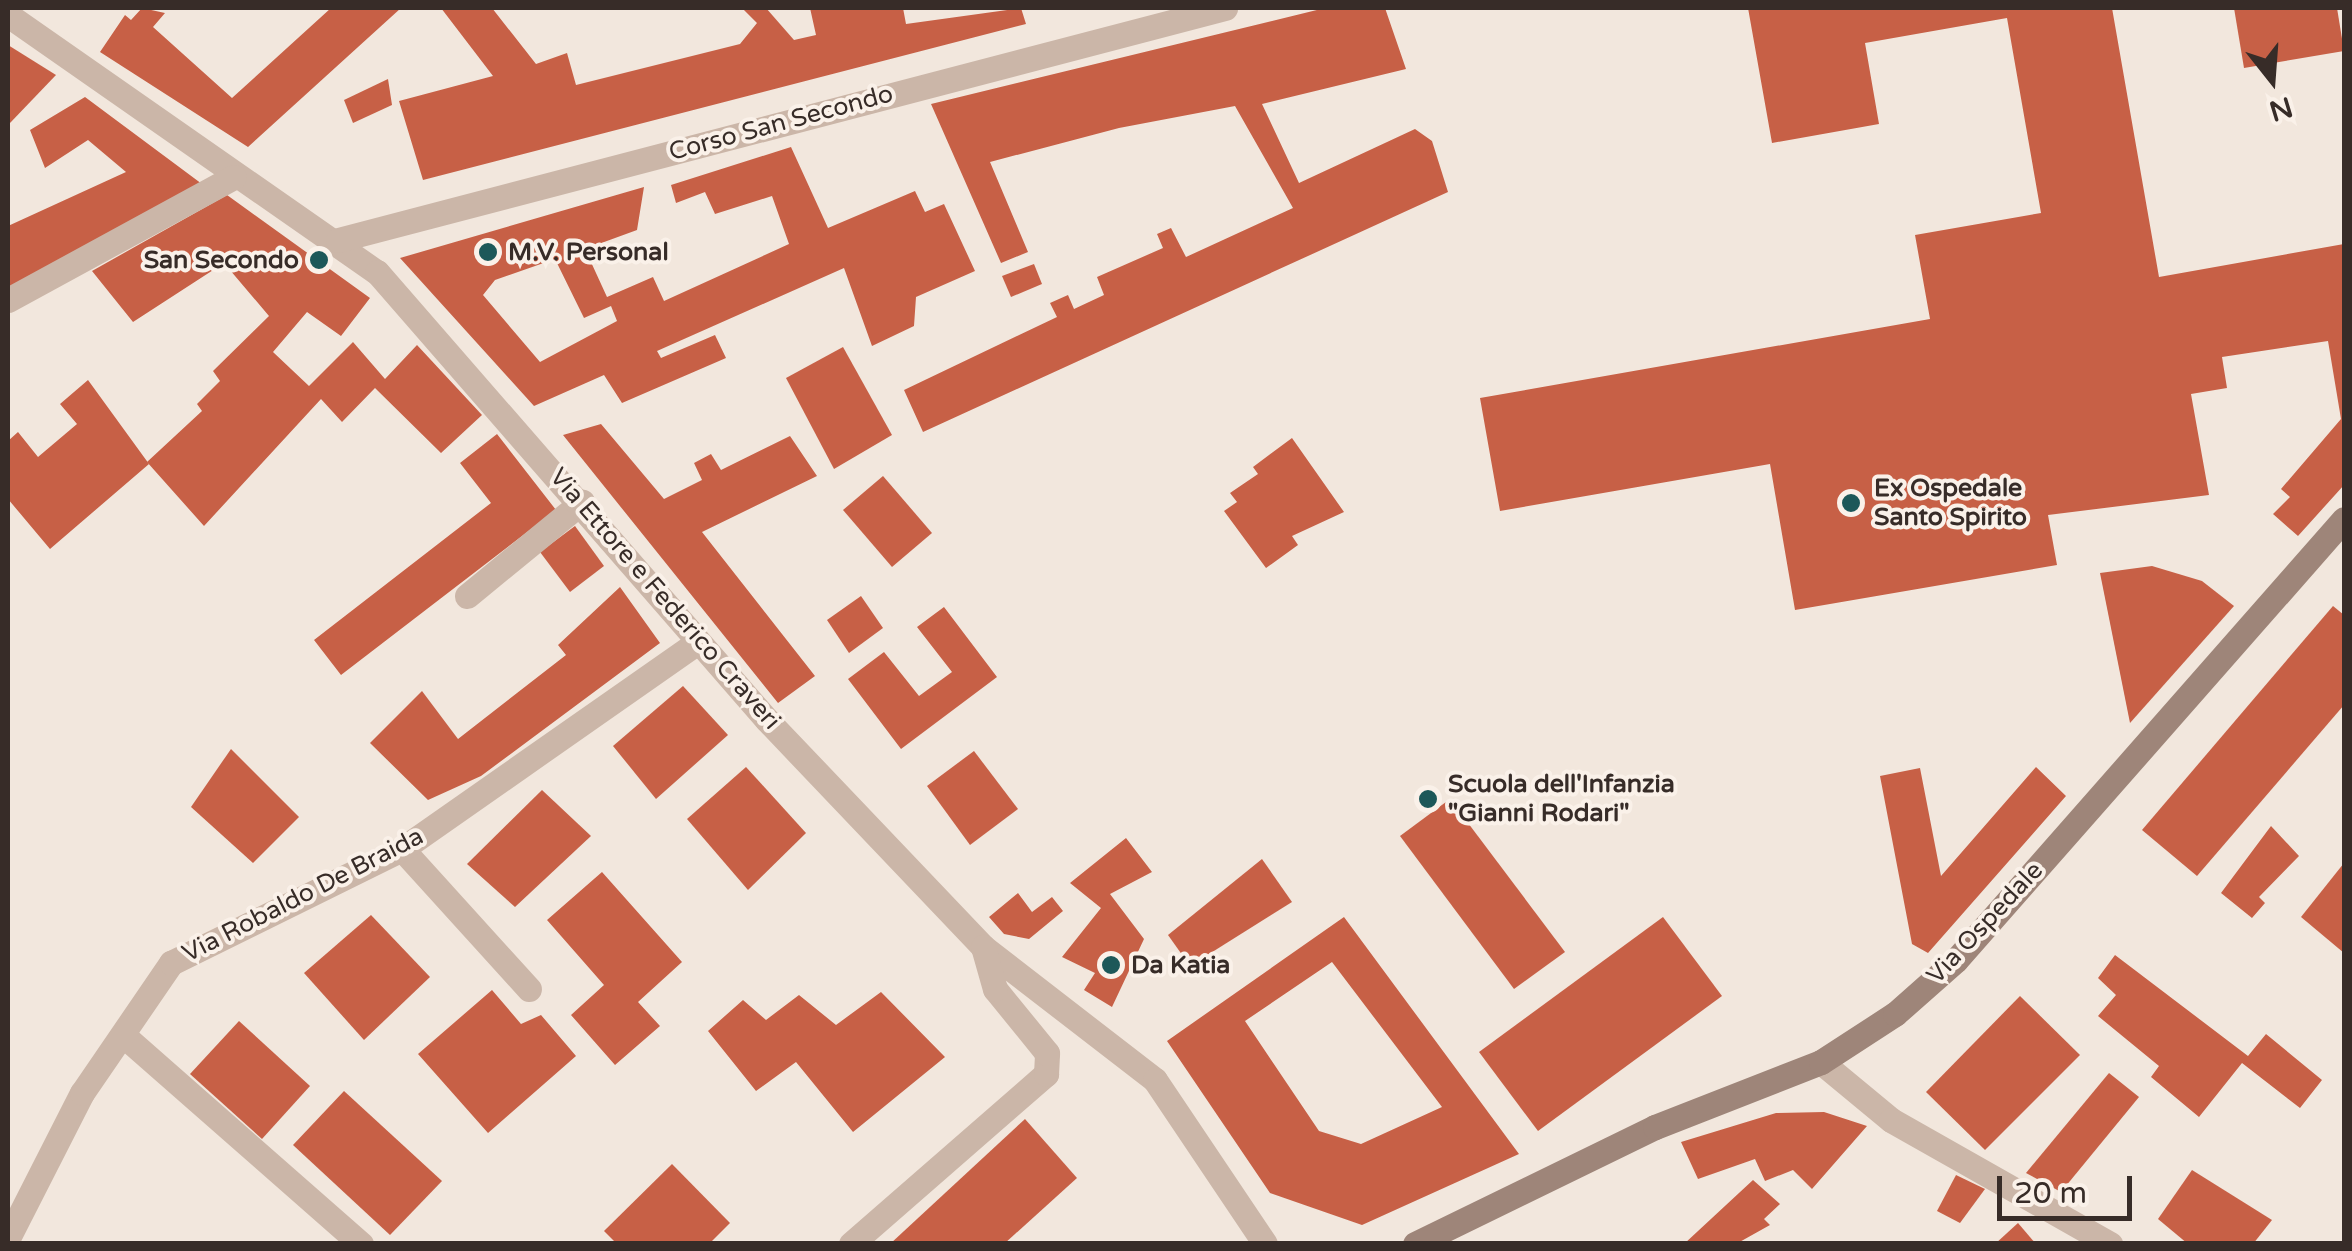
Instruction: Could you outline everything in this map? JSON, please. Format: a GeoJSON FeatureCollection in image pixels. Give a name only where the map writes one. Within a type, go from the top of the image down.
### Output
{"type":"FeatureCollection","features":[{"type":"Feature","properties":{"kind":"street","name":"Corso San Secondo"},"geometry":{"type":"LineString","coordinates":[[338,240],[1225,8]]}},
{"type":"Feature","properties":{"kind":"street","name":"Via Ettore e Federico Craveri"},"geometry":{"type":"LineString","coordinates":[[8,15],[234,177],[338,240],[582,502],[698,642],[983,948],[1155,1080],[1265,1244]]}},
{"type":"Feature","properties":{"kind":"street"},"geometry":{"type":"LineString","coordinates":[[8,300],[234,177]]}},
{"type":"Feature","properties":{"kind":"street"},"geometry":{"type":"LineString","coordinates":[[467,596],[582,502]]}},
{"type":"Feature","properties":{"kind":"street","name":"Via Ospedale"},"geometry":{"type":"LineString","coordinates":[[1415,1244],[1655,1127],[1821,1062],[1956,960],[2344,519]]}},
{"type":"Feature","properties":{"kind":"street","name":"Via Robaldo De Braida"},"geometry":{"type":"LineString","coordinates":[[8,1238],[123,1035],[172,963],[402,848],[698,642]]}},
{"type":"Feature","properties":{"kind":"street"},"geometry":{"type":"LineString","coordinates":[[402,848],[529,989]]}},
{"type":"Feature","properties":{"kind":"street"},"geometry":{"type":"LineString","coordinates":[[861,1240],[1046,1074],[1047,1053],[996,989],[983,948]]}},
{"type":"Feature","properties":{"kind":"street"},"geometry":{"type":"LineString","coordinates":[[123,1035],[361,1244]]}},
{"type":"Feature","properties":{"kind":"street"},"geometry":{"type":"LineString","coordinates":[[1821,1062],[1891,1120],[2110,1244]]}},
{"type":"Feature","properties":{"kind":"building"},"geometry":{"type":"Polygon","coordinates":[[[142,8],[165,13],[153,27],[232,98],[331,8],[401,8],[248,147],[100,52],[125,15],[131,20],[142,8]]]}},
{"type":"Feature","properties":{"kind":"building"},"geometry":{"type":"Polygon","coordinates":[[[441,8],[492,8],[536,64],[567,53],[576,85],[740,44],[757,23],[742,8],[766,8],[794,40],[816,35],[810,8],[903,8],[906,24],[1021,8],[1026,24],[423,180],[399,101],[493,76],[441,8]]]}},
{"type":"Feature","properties":{"kind":"building"},"geometry":{"type":"Polygon","coordinates":[[[1325,8],[1385,8],[1406,69],[1262,104],[1299,183],[1415,129],[1432,141],[1448,192],[923,432],[904,390],[1057,317],[1050,303],[1068,295],[1074,309],[1104,295],[1097,277],[1163,248],[1157,234],[1171,228],[1186,257],[1293,208],[1235,106],[1119,128],[990,162],[1028,252],[1001,263],[931,104],[1325,8]]]}},
{"type":"Feature","properties":{"kind":"building"},"geometry":{"type":"Polygon","coordinates":[[[1748,8],[2112,8],[2159,277],[2344,244],[2344,485],[2298,536],[2273,514],[2290,497],[2281,489],[2341,419],[2328,341],[2222,357],[2227,388],[2191,394],[2209,495],[2048,515],[2057,565],[1795,610],[1770,464],[1500,511],[1480,398],[1930,319],[1915,235],[2041,213],[2007,18],[1865,43],[1879,124],[1772,143],[1748,8]]]}},
{"type":"Feature","properties":{"kind":"building"},"geometry":{"type":"Polygon","coordinates":[[[2234,8],[2337,8],[2344,51],[2244,68],[2234,8]]]}},
{"type":"Feature","properties":{"kind":"building"},"geometry":{"type":"Polygon","coordinates":[[[8,45],[56,75],[10,123],[8,120],[8,45]]]}},
{"type":"Feature","properties":{"kind":"building"},"geometry":{"type":"Polygon","coordinates":[[[388,79],[392,105],[353,123],[344,100],[388,79]]]}},
{"type":"Feature","properties":{"kind":"building"},"geometry":{"type":"Polygon","coordinates":[[[85,97],[202,184],[8,288],[8,226],[126,172],[88,140],[45,168],[30,130],[85,97]]]}},
{"type":"Feature","properties":{"kind":"building"},"geometry":{"type":"Polygon","coordinates":[[[791,147],[828,228],[915,191],[925,212],[944,204],[975,271],[916,297],[914,326],[872,346],[844,268],[657,351],[661,358],[715,335],[726,358],[622,403],[604,375],[534,406],[400,258],[644,187],[637,230],[585,249],[607,297],[653,277],[664,301],[789,244],[772,196],[715,214],[705,192],[676,203],[671,185],[791,147]],[[555,259],[495,280],[483,295],[540,362],[617,321],[611,306],[584,318],[555,259]]]}},
{"type":"Feature","properties":{"kind":"building"},"geometry":{"type":"Polygon","coordinates":[[[227,195],[370,298],[341,336],[307,312],[273,352],[309,386],[353,342],[385,379],[417,345],[482,415],[441,453],[375,388],[342,422],[321,399],[204,526],[147,462],[202,411],[197,404],[220,381],[213,371],[269,316],[224,263],[133,322],[92,271],[227,195]]]}},
{"type":"Feature","properties":{"kind":"building"},"geometry":{"type":"Polygon","coordinates":[[[1034,264],[1042,284],[1011,297],[1002,276],[1034,264]]]}},
{"type":"Feature","properties":{"kind":"building"},"geometry":{"type":"Polygon","coordinates":[[[843,347],[892,435],[834,469],[786,378],[843,347]]]}},
{"type":"Feature","properties":{"kind":"building"},"geometry":{"type":"Polygon","coordinates":[[[88,380],[149,464],[50,549],[8,499],[8,441],[18,432],[38,457],[77,424],[60,404],[88,380]]]}},
{"type":"Feature","properties":{"kind":"building"},"geometry":{"type":"Polygon","coordinates":[[[601,424],[664,499],[702,480],[694,463],[711,454],[721,470],[790,436],[817,476],[702,532],[815,676],[778,703],[563,435],[601,424]]]}},
{"type":"Feature","properties":{"kind":"building"},"geometry":{"type":"Polygon","coordinates":[[[497,434],[556,510],[341,675],[314,640],[491,503],[460,463],[497,434]]]}},
{"type":"Feature","properties":{"kind":"building"},"geometry":{"type":"Polygon","coordinates":[[[1292,438],[1344,512],[1292,536],[1298,545],[1266,568],[1224,511],[1237,502],[1230,493],[1258,474],[1253,467],[1292,438]]]}},
{"type":"Feature","properties":{"kind":"building"},"geometry":{"type":"Polygon","coordinates":[[[883,476],[932,533],[892,567],[843,510],[883,476]]]}},
{"type":"Feature","properties":{"kind":"building"},"geometry":{"type":"Polygon","coordinates":[[[575,526],[604,566],[570,592],[540,552],[575,526]]]}},
{"type":"Feature","properties":{"kind":"building"},"geometry":{"type":"Polygon","coordinates":[[[2152,566],[2202,581],[2234,606],[2130,723],[2100,573],[2152,566]]]}},
{"type":"Feature","properties":{"kind":"building"},"geometry":{"type":"Polygon","coordinates":[[[620,587],[660,643],[481,776],[428,800],[370,743],[422,691],[458,739],[566,655],[558,645],[620,587]]]}},
{"type":"Feature","properties":{"kind":"building"},"geometry":{"type":"Polygon","coordinates":[[[861,596],[883,628],[849,653],[827,620],[861,596]]]}},
{"type":"Feature","properties":{"kind":"building"},"geometry":{"type":"Polygon","coordinates":[[[2333,606],[2344,615],[2344,705],[2197,876],[2142,830],[2333,606]]]}},
{"type":"Feature","properties":{"kind":"building"},"geometry":{"type":"Polygon","coordinates":[[[944,607],[997,677],[901,749],[848,679],[884,652],[919,696],[952,672],[917,627],[944,607]]]}},
{"type":"Feature","properties":{"kind":"building"},"geometry":{"type":"Polygon","coordinates":[[[683,686],[728,735],[656,799],[613,746],[683,686]]]}},
{"type":"Feature","properties":{"kind":"building"},"geometry":{"type":"Polygon","coordinates":[[[231,749],[299,817],[253,863],[191,807],[231,749]]]}},
{"type":"Feature","properties":{"kind":"building"},"geometry":{"type":"Polygon","coordinates":[[[974,751],[1018,809],[970,845],[927,786],[974,751]]]}},
{"type":"Feature","properties":{"kind":"building"},"geometry":{"type":"Polygon","coordinates":[[[746,767],[806,833],[748,890],[687,819],[746,767]]]}},
{"type":"Feature","properties":{"kind":"building"},"geometry":{"type":"Polygon","coordinates":[[[2036,767],[2066,796],[1928,953],[1912,944],[1880,776],[1920,768],[1941,876],[2036,767]]]}},
{"type":"Feature","properties":{"kind":"building"},"geometry":{"type":"Polygon","coordinates":[[[542,790],[591,836],[515,907],[467,864],[542,790]]]}},
{"type":"Feature","properties":{"kind":"building"},"geometry":{"type":"Polygon","coordinates":[[[1450,799],[1565,952],[1514,989],[1400,836],[1450,799]]]}},
{"type":"Feature","properties":{"kind":"building"},"geometry":{"type":"Polygon","coordinates":[[[2271,826],[2299,856],[2259,897],[2265,903],[2252,918],[2221,893],[2271,826]]]}},
{"type":"Feature","properties":{"kind":"building"},"geometry":{"type":"Polygon","coordinates":[[[1126,838],[1152,872],[1110,894],[1144,939],[1112,1007],[1084,990],[1095,973],[1062,957],[1101,908],[1070,883],[1126,838]]]}},
{"type":"Feature","properties":{"kind":"building"},"geometry":{"type":"Polygon","coordinates":[[[1262,859],[1292,902],[1190,966],[1168,935],[1262,859]]]}},
{"type":"Feature","properties":{"kind":"building"},"geometry":{"type":"Polygon","coordinates":[[[2344,863],[2344,953],[2301,917],[2344,863]]]}},
{"type":"Feature","properties":{"kind":"building"},"geometry":{"type":"Polygon","coordinates":[[[602,872],[682,962],[638,1002],[660,1026],[615,1065],[571,1015],[604,985],[547,920],[602,872]]]}},
{"type":"Feature","properties":{"kind":"building"},"geometry":{"type":"Polygon","coordinates":[[[1018,893],[1032,912],[1052,897],[1063,911],[1029,939],[1004,934],[989,917],[1018,893]]]}},
{"type":"Feature","properties":{"kind":"building"},"geometry":{"type":"Polygon","coordinates":[[[371,915],[430,977],[364,1040],[304,973],[371,915]]]}},
{"type":"Feature","properties":{"kind":"building"},"geometry":{"type":"Polygon","coordinates":[[[1344,917],[1519,1154],[1362,1225],[1270,1193],[1167,1041],[1344,917]],[[1332,962],[1245,1021],[1319,1131],[1361,1144],[1442,1107],[1332,962]]]}},
{"type":"Feature","properties":{"kind":"building"},"geometry":{"type":"Polygon","coordinates":[[[1663,917],[1722,996],[1538,1131],[1479,1052],[1663,917]]]}},
{"type":"Feature","properties":{"kind":"building"},"geometry":{"type":"Polygon","coordinates":[[[2115,955],[2248,1056],[2266,1034],[2322,1080],[2300,1108],[2242,1063],[2199,1117],[2151,1077],[2159,1066],[2098,1016],[2116,995],[2098,978],[2115,955]]]}},
{"type":"Feature","properties":{"kind":"building"},"geometry":{"type":"Polygon","coordinates":[[[492,990],[521,1024],[541,1015],[576,1056],[488,1133],[418,1054],[492,990]]]}},
{"type":"Feature","properties":{"kind":"building"},"geometry":{"type":"Polygon","coordinates":[[[881,992],[945,1057],[853,1132],[796,1062],[756,1091],[708,1031],[743,1000],[766,1020],[799,995],[836,1025],[881,992]]]}},
{"type":"Feature","properties":{"kind":"building"},"geometry":{"type":"Polygon","coordinates":[[[2020,996],[2080,1055],[1985,1150],[1926,1092],[2020,996]]]}},
{"type":"Feature","properties":{"kind":"building"},"geometry":{"type":"Polygon","coordinates":[[[239,1021],[310,1086],[262,1139],[190,1074],[239,1021]]]}},
{"type":"Feature","properties":{"kind":"building"},"geometry":{"type":"Polygon","coordinates":[[[2109,1073],[2139,1097],[2061,1192],[2026,1173],[2109,1073]]]}},
{"type":"Feature","properties":{"kind":"building"},"geometry":{"type":"Polygon","coordinates":[[[344,1091],[442,1181],[390,1235],[293,1145],[344,1091]]]}},
{"type":"Feature","properties":{"kind":"building"},"geometry":{"type":"Polygon","coordinates":[[[1824,1112],[1867,1126],[1812,1189],[1793,1170],[1765,1181],[1755,1159],[1698,1179],[1681,1142],[1776,1113],[1824,1112]]]}},
{"type":"Feature","properties":{"kind":"building"},"geometry":{"type":"Polygon","coordinates":[[[1025,1119],[1077,1178],[1004,1244],[890,1244],[1025,1119]]]}},
{"type":"Feature","properties":{"kind":"building"},"geometry":{"type":"Polygon","coordinates":[[[672,1164],[730,1223],[709,1244],[617,1244],[604,1231],[672,1164]]]}},
{"type":"Feature","properties":{"kind":"building"},"geometry":{"type":"Polygon","coordinates":[[[2192,1170],[2272,1220],[2253,1244],[2188,1244],[2158,1219],[2192,1170]]]}},
{"type":"Feature","properties":{"kind":"building"},"geometry":{"type":"Polygon","coordinates":[[[1956,1175],[1985,1189],[1960,1223],[1937,1211],[1956,1175]]]}},
{"type":"Feature","properties":{"kind":"building"},"geometry":{"type":"Polygon","coordinates":[[[1753,1180],[1780,1204],[1764,1219],[1770,1225],[1736,1244],[1684,1244],[1753,1180]]]}},
{"type":"Feature","properties":{"kind":"building"},"geometry":{"type":"Polygon","coordinates":[[[2018,1223],[2036,1244],[1995,1244],[2018,1223]]]}},
{"type":"Feature","properties":{"kind":"place","name":"M.V. Personal"},"geometry":{"type":"Point","coordinates":[488,252]}},
{"type":"Feature","properties":{"kind":"place","name":"San Secondo"},"geometry":{"type":"Point","coordinates":[319,260]}},
{"type":"Feature","properties":{"kind":"place","name":"Ex Ospedale Santo Spirito"},"geometry":{"type":"Point","coordinates":[1851,503]}},
{"type":"Feature","properties":{"kind":"place","name":"Scuola dell'Infanzia \"Gianni Rodari\""},"geometry":{"type":"Point","coordinates":[1428,799]}},
{"type":"Feature","properties":{"kind":"place","name":"Da Katia"},"geometry":{"type":"Point","coordinates":[1111,965]}}]}
